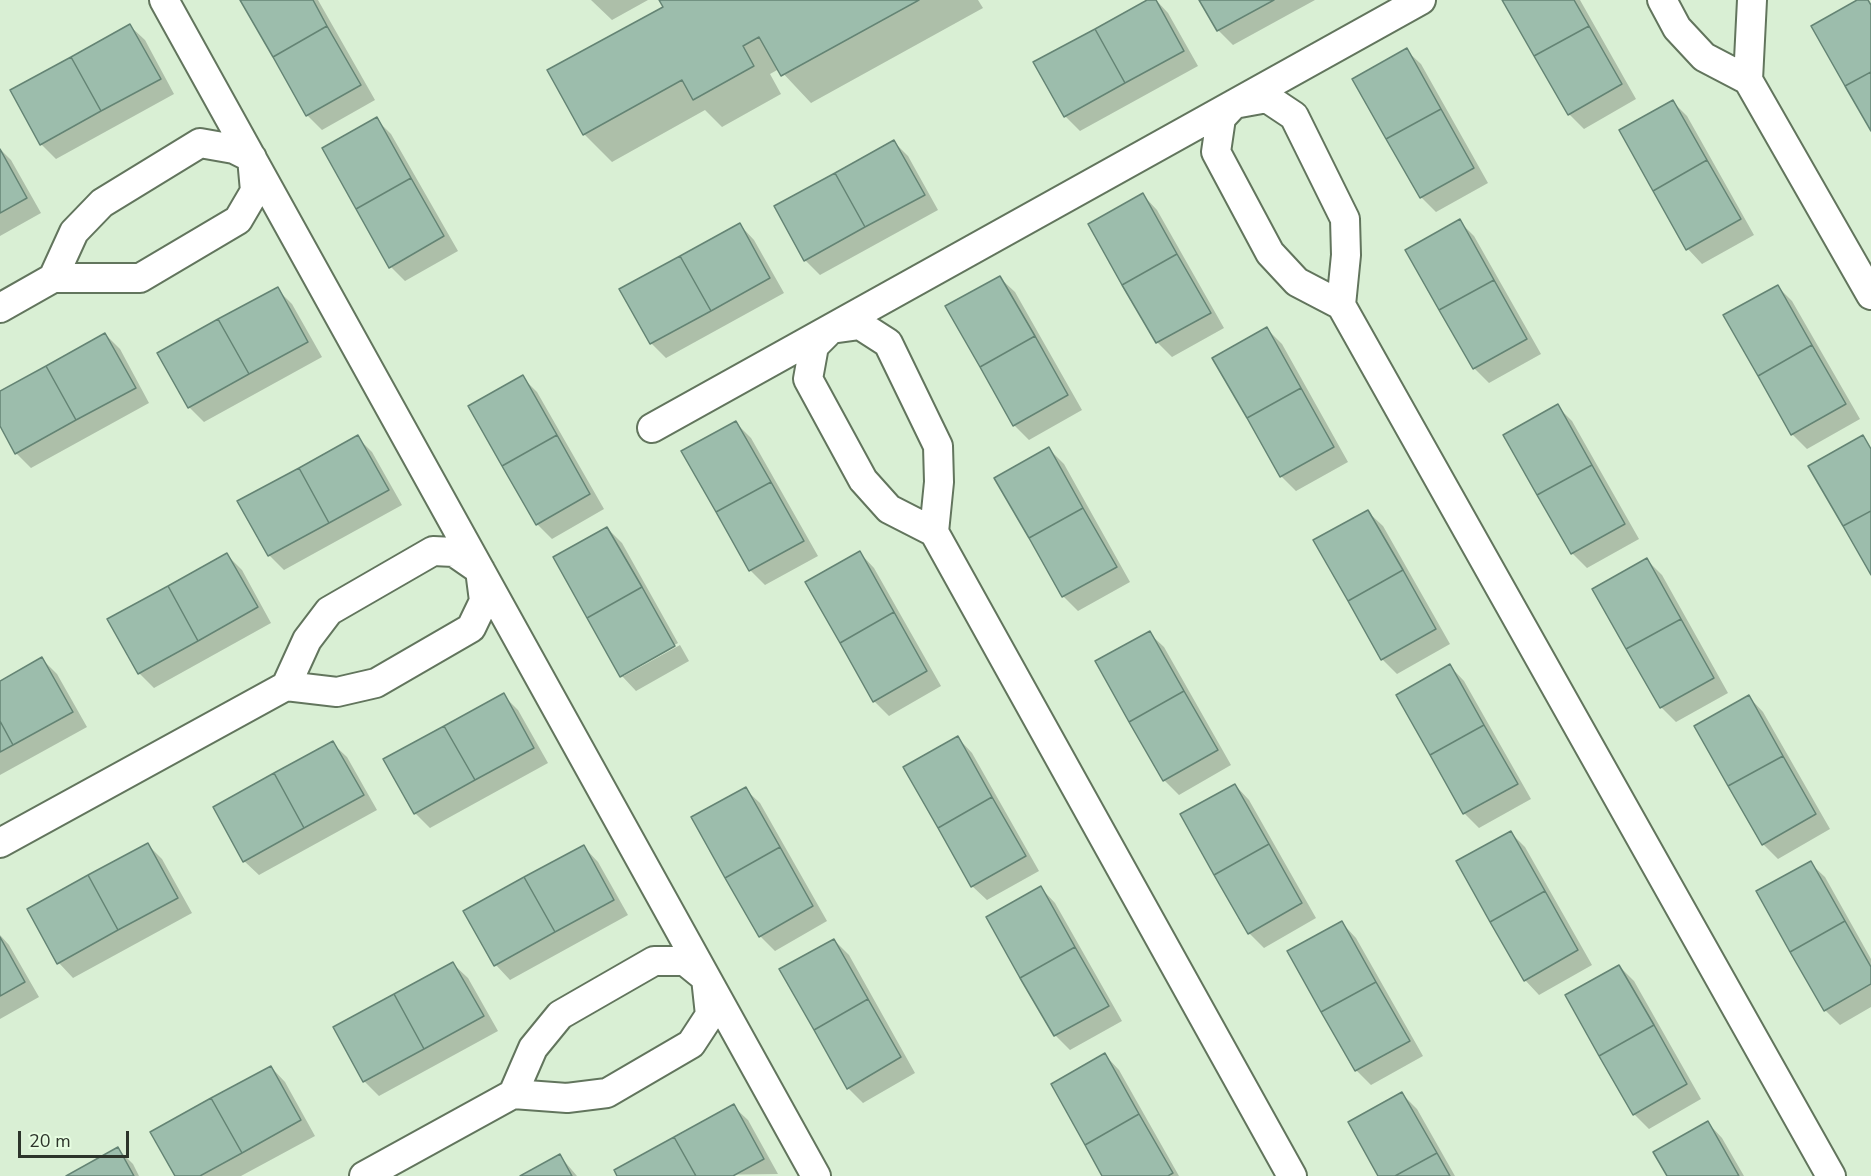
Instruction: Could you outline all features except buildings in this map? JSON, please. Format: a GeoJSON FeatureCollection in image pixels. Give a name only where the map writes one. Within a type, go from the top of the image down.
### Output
{"type":"FeatureCollection","features":[{"type":"Feature","properties":{"kind":"street"},"geometry":{"type":"LineString","coordinates":[[164,0],[816,1176]]}},
{"type":"Feature","properties":{"kind":"street"},"geometry":{"type":"LineString","coordinates":[[652,428],[1421,0]]}},
{"type":"Feature","properties":{"kind":"street"},"geometry":{"type":"LineString","coordinates":[[1662,0],[1677,28],[1704,57],[1748,80],[1871,295]]}},
{"type":"Feature","properties":{"kind":"street"},"geometry":{"type":"LineString","coordinates":[[1748,80],[1752,0]]}},
{"type":"Feature","properties":{"kind":"street"},"geometry":{"type":"LineString","coordinates":[[1341,305],[1346,255],[1345,219],[1294,116],[1267,99],[1234,104],[1221,118],[1216,152],[1270,253],[1297,282],[1341,305],[1831,1176]]}},
{"type":"Feature","properties":{"kind":"street"},"geometry":{"type":"LineString","coordinates":[[53,278],[74,232],[102,203],[190,149],[200,143],[234,149],[252,158]]}},
{"type":"Feature","properties":{"kind":"street"},"geometry":{"type":"LineString","coordinates":[[0,308],[53,278],[140,278],[238,220],[255,190],[252,158]]}},
{"type":"Feature","properties":{"kind":"street"},"geometry":{"type":"LineString","coordinates":[[934,532],[939,482],[938,446],[888,343],[860,325],[831,329],[814,346],[808,379],[863,480],[890,509],[934,532],[1292,1176]]}},
{"type":"Feature","properties":{"kind":"street"},"geometry":{"type":"LineString","coordinates":[[0,843],[286,686],[337,692],[376,683],[471,628],[484,601],[480,570],[454,552],[433,551],[329,611],[307,640],[286,686]]}},
{"type":"Feature","properties":{"kind":"street"},"geometry":{"type":"LineString","coordinates":[[364,1176],[513,1094],[567,1098],[607,1093],[691,1044],[710,1015],[706,978],[685,961],[654,961],[560,1016],[533,1048],[513,1094]]}}]}
